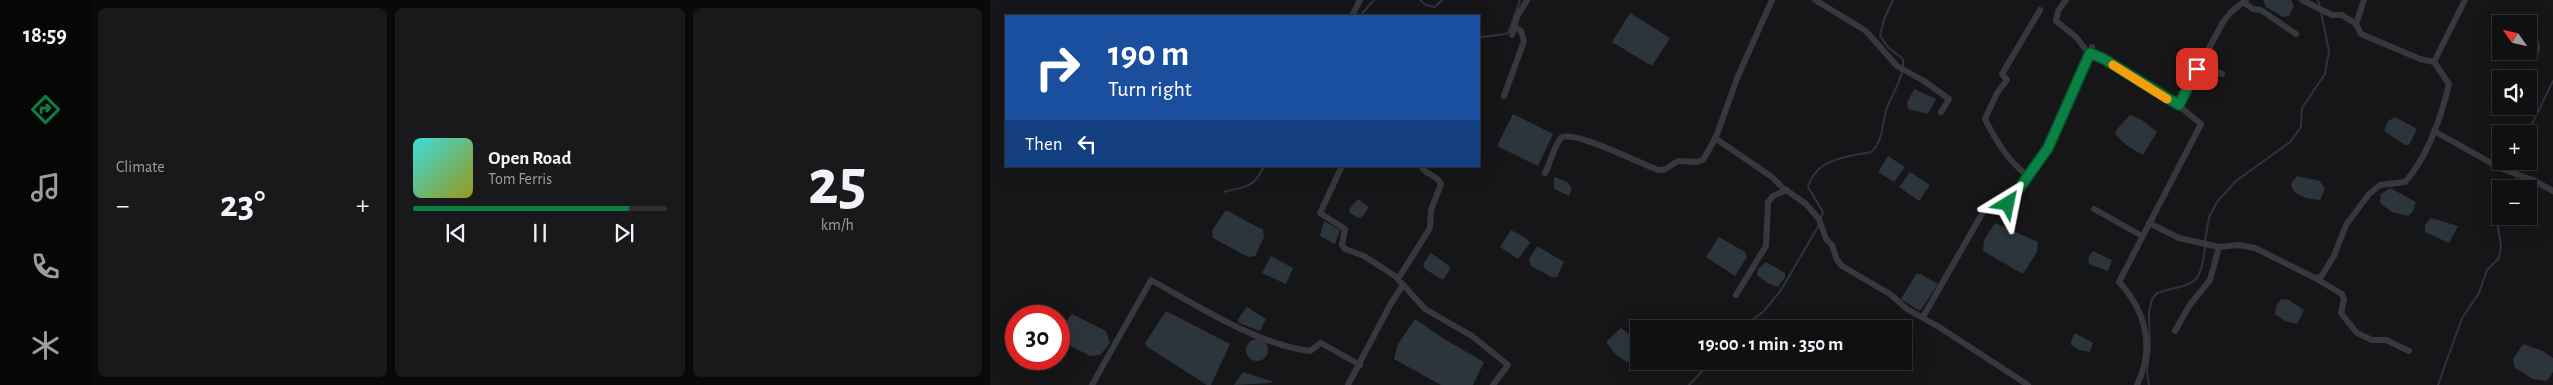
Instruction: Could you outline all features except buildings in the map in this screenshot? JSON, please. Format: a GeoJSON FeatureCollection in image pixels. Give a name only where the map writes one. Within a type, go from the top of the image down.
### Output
{"type":"FeatureCollection","features":[{"type":"Feature","properties":{"kind":"street"},"geometry":{"type":"LineString","coordinates":[[1352,15],[1360,0]]}},
{"type":"Feature","properties":{"kind":"street"},"geometry":{"type":"LineString","coordinates":[[1512,35],[1517,17],[1527,0]]}},
{"type":"Feature","properties":{"kind":"street"},"geometry":{"type":"LineString","coordinates":[[1545,173],[1560,140],[1565,136],[1591,141],[1662,171],[1678,160],[1697,162],[1703,160],[1715,138],[1732,90],[1772,0]]}},
{"type":"Feature","properties":{"kind":"street"},"geometry":{"type":"LineString","coordinates":[[1815,0],[1866,30],[1896,66],[1924,81],[1949,99],[1941,112]]}},
{"type":"Feature","properties":{"kind":"street"},"geometry":{"type":"LineString","coordinates":[[2066,0],[2058,11],[2056,21],[2091,50],[2179,105],[2201,124],[2119,282],[2131,295],[2144,320],[2144,364],[2137,385]]}},
{"type":"Feature","properties":{"kind":"street"},"geometry":{"type":"LineString","coordinates":[[2302,0],[2332,15],[2342,16],[2356,24],[2361,34],[2420,59],[2434,62],[2449,84],[2442,112],[2422,159],[2406,182],[2380,185],[2369,194],[2346,226],[2324,274],[2315,278]]}},
{"type":"Feature","properties":{"kind":"street"},"geometry":{"type":"LineString","coordinates":[[2356,24],[2364,0]]}},
{"type":"Feature","properties":{"kind":"street"},"geometry":{"type":"LineString","coordinates":[[2434,62],[2465,0]]}},
{"type":"Feature","properties":{"kind":"street"},"geometry":{"type":"LineString","coordinates":[[2179,105],[2227,16],[2245,1],[2253,9],[2260,10],[2296,34]]}},
{"type":"Feature","properties":{"kind":"street"},"geometry":{"type":"LineString","coordinates":[[2028,176],[2011,162],[1996,141],[1985,119],[2007,80],[2002,74],[2040,10]]}},
{"type":"Feature","properties":{"kind":"street"},"geometry":{"type":"LineString","coordinates":[[1504,96],[1524,41],[1521,31],[1514,27]]}},
{"type":"Feature","properties":{"kind":"street"},"geometry":{"type":"LineString","coordinates":[[1923,317],[1983,212],[1989,209],[2004,209],[2052,141],[2091,50]]}},
{"type":"Feature","properties":{"kind":"street"},"geometry":{"type":"LineString","coordinates":[[2200,64],[2222,74]]}},
{"type":"Feature","properties":{"kind":"street"},"geometry":{"type":"LineString","coordinates":[[2434,131],[2509,173],[2522,176],[2553,191]]}},
{"type":"Feature","properties":{"kind":"street"},"geometry":{"type":"LineString","coordinates":[[1715,138],[1772,176],[1786,190],[1798,197],[1819,219],[1826,239],[1832,245],[1837,260],[1842,266],[1890,294],[1907,309],[1923,317],[2028,385]]}},
{"type":"Feature","properties":{"kind":"street"},"geometry":{"type":"LineString","coordinates":[[1342,167],[1321,215],[1345,229],[1342,245],[1344,249],[1364,256],[1398,278],[1425,309],[1472,336],[1503,359],[1508,365],[1492,385]]}},
{"type":"Feature","properties":{"kind":"street"},"geometry":{"type":"LineString","coordinates":[[1398,278],[1430,228],[1431,210],[1441,184],[1439,180],[1423,170],[1422,167]]}},
{"type":"Feature","properties":{"kind":"street"},"geometry":{"type":"LineString","coordinates":[[1736,295],[1766,246],[1768,202],[1773,196],[1786,190]]}},
{"type":"Feature","properties":{"kind":"street"},"geometry":{"type":"LineString","coordinates":[[2094,210],[2142,236]]}},
{"type":"Feature","properties":{"kind":"street"},"geometry":{"type":"LineString","coordinates":[[2148,223],[2179,238],[2219,246],[2239,244],[2255,248],[2315,278],[2342,294],[2344,300],[2342,312],[2357,334],[2372,340],[2392,342],[2409,351]]}},
{"type":"Feature","properties":{"kind":"street"},"geometry":{"type":"LineString","coordinates":[[2175,331],[2189,306],[2210,280],[2219,246]]}},
{"type":"Feature","properties":{"kind":"street"},"geometry":{"type":"LineString","coordinates":[[1092,385],[1151,280],[1218,317],[1270,340],[1310,350],[1321,344],[1360,365]]}},
{"type":"Feature","properties":{"kind":"street"},"geometry":{"type":"LineString","coordinates":[[1348,385],[1390,305],[1403,286]]}},
{"type":"Feature","properties":{"kind":"shaded area"},"geometry":{"type":"Polygon","coordinates":[[[2263,0],[2291,0],[2294,6],[2289,16],[2283,17],[2266,7],[2263,0]]]}},
{"type":"Feature","properties":{"kind":"shaded area"},"geometry":{"type":"Polygon","coordinates":[[[1630,13],[1670,38],[1652,66],[1612,42],[1630,13]]]}},
{"type":"Feature","properties":{"kind":"shaded area"},"geometry":{"type":"Polygon","coordinates":[[[2538,41],[2540,43],[2538,54],[2538,41]]]}},
{"type":"Feature","properties":{"kind":"shaded area"},"geometry":{"type":"Polygon","coordinates":[[[1914,89],[1936,99],[1928,114],[1908,109],[1907,103],[1914,89]]]}},
{"type":"Feature","properties":{"kind":"shaded area"},"geometry":{"type":"Polygon","coordinates":[[[1513,114],[1553,134],[1538,166],[1497,146],[1513,114]]]}},
{"type":"Feature","properties":{"kind":"shaded area"},"geometry":{"type":"Polygon","coordinates":[[[2130,115],[2142,120],[2157,132],[2143,155],[2126,145],[2115,134],[2130,115]]]}},
{"type":"Feature","properties":{"kind":"shaded area"},"geometry":{"type":"Polygon","coordinates":[[[2395,117],[2417,129],[2409,145],[2405,145],[2384,131],[2388,121],[2395,117]]]}},
{"type":"Feature","properties":{"kind":"shaded area"},"geometry":{"type":"Polygon","coordinates":[[[1888,156],[1905,167],[1894,182],[1878,172],[1888,156]]]}},
{"type":"Feature","properties":{"kind":"shaded area"},"geometry":{"type":"Polygon","coordinates":[[[1910,172],[1930,185],[1919,201],[1899,187],[1910,172]]]}},
{"type":"Feature","properties":{"kind":"shaded area"},"geometry":{"type":"Polygon","coordinates":[[[2297,176],[2320,181],[2325,189],[2320,200],[2307,198],[2295,192],[2291,184],[2297,176]]]}},
{"type":"Feature","properties":{"kind":"shaded area"},"geometry":{"type":"Polygon","coordinates":[[[1554,177],[1568,182],[1572,189],[1569,196],[1554,189],[1554,177]]]}},
{"type":"Feature","properties":{"kind":"shaded area"},"geometry":{"type":"Polygon","coordinates":[[[2390,188],[2416,202],[2413,211],[2408,216],[2392,212],[2380,203],[2381,194],[2390,188]]]}},
{"type":"Feature","properties":{"kind":"shaded area"},"geometry":{"type":"Polygon","coordinates":[[[1358,199],[1369,207],[1363,216],[1359,218],[1350,213],[1349,209],[1358,199]]]}},
{"type":"Feature","properties":{"kind":"shaded area"},"geometry":{"type":"Polygon","coordinates":[[[1225,211],[1263,230],[1264,237],[1255,256],[1248,257],[1213,238],[1212,231],[1225,211]]]}},
{"type":"Feature","properties":{"kind":"shaded area"},"geometry":{"type":"Polygon","coordinates":[[[2431,218],[2458,226],[2449,243],[2425,232],[2425,225],[2431,218]]]}},
{"type":"Feature","properties":{"kind":"shaded area"},"geometry":{"type":"Polygon","coordinates":[[[1324,221],[1340,230],[1335,244],[1320,236],[1324,221]]]}},
{"type":"Feature","properties":{"kind":"shaded area"},"geometry":{"type":"Polygon","coordinates":[[[1995,223],[2038,242],[2037,252],[2023,274],[1983,251],[1984,240],[1995,223]]]}},
{"type":"Feature","properties":{"kind":"shaded area"},"geometry":{"type":"Polygon","coordinates":[[[1511,230],[1526,238],[1530,243],[1518,259],[1500,247],[1511,230]]]}},
{"type":"Feature","properties":{"kind":"shaded area"},"geometry":{"type":"Polygon","coordinates":[[[1719,237],[1745,252],[1747,257],[1735,276],[1706,257],[1719,237]]]}},
{"type":"Feature","properties":{"kind":"shaded area"},"geometry":{"type":"Polygon","coordinates":[[[1537,246],[1564,262],[1557,277],[1551,277],[1531,266],[1529,259],[1537,246]]]}},
{"type":"Feature","properties":{"kind":"shaded area"},"geometry":{"type":"Polygon","coordinates":[[[2093,251],[2112,260],[2108,271],[2089,264],[2088,258],[2093,251]]]}},
{"type":"Feature","properties":{"kind":"shaded area"},"geometry":{"type":"Polygon","coordinates":[[[1431,253],[1449,266],[1450,269],[1443,280],[1425,269],[1423,264],[1431,253]]]}},
{"type":"Feature","properties":{"kind":"shaded area"},"geometry":{"type":"Polygon","coordinates":[[[1271,256],[1293,268],[1286,284],[1262,273],[1271,256]]]}},
{"type":"Feature","properties":{"kind":"shaded area"},"geometry":{"type":"Polygon","coordinates":[[[1766,262],[1785,273],[1785,277],[1778,287],[1767,283],[1757,275],[1758,269],[1766,262]]]}},
{"type":"Feature","properties":{"kind":"shaded area"},"geometry":{"type":"Polygon","coordinates":[[[1916,274],[1920,274],[1938,284],[1920,311],[1901,299],[1916,274]]]}},
{"type":"Feature","properties":{"kind":"shaded area"},"geometry":{"type":"Polygon","coordinates":[[[2281,299],[2289,300],[2304,310],[2297,324],[2285,321],[2275,314],[2276,306],[2281,299]]]}},
{"type":"Feature","properties":{"kind":"shaded area"},"geometry":{"type":"Polygon","coordinates":[[[1247,307],[1266,319],[1260,331],[1239,323],[1238,319],[1247,307]]]}},
{"type":"Feature","properties":{"kind":"shaded area"},"geometry":{"type":"Polygon","coordinates":[[[1166,311],[1230,344],[1211,385],[1207,385],[1146,346],[1145,343],[1166,311]]]}},
{"type":"Feature","properties":{"kind":"shaded area"},"geometry":{"type":"Polygon","coordinates":[[[1072,314],[1106,331],[1110,343],[1100,355],[1090,356],[1070,346],[1070,316],[1072,314]]]}},
{"type":"Feature","properties":{"kind":"shaded area"},"geometry":{"type":"Polygon","coordinates":[[[1415,319],[1444,339],[1484,362],[1473,385],[1441,385],[1394,359],[1398,344],[1415,319]]]}},
{"type":"Feature","properties":{"kind":"shaded area"},"geometry":{"type":"Polygon","coordinates":[[[1621,328],[1630,335],[1630,360],[1627,362],[1617,356],[1606,342],[1621,328]]]}},
{"type":"Feature","properties":{"kind":"shaded area"},"geometry":{"type":"Polygon","coordinates":[[[2075,333],[2093,343],[2090,352],[2080,350],[2071,345],[2075,333]]]}},
{"type":"Feature","properties":{"kind":"shaded area"},"geometry":{"type":"Polygon","coordinates":[[[1257,339],[1265,342],[1268,350],[1265,358],[1257,361],[1249,358],[1246,350],[1249,342],[1257,339]]]}},
{"type":"Feature","properties":{"kind":"shaded area"},"geometry":{"type":"Polygon","coordinates":[[[2523,344],[2543,351],[2553,358],[2553,372],[2547,381],[2533,379],[2515,368],[2513,359],[2523,344]]]}},
{"type":"Feature","properties":{"kind":"shaded area"},"geometry":{"type":"Polygon","coordinates":[[[1243,372],[1271,381],[1272,383],[1234,385],[1243,372]]]}},
{"type":"Feature","properties":{"kind":"waterway"},"geometry":{"type":"LineString","coordinates":[[1361,15],[1374,0]]}},
{"type":"Feature","properties":{"kind":"waterway"},"geometry":{"type":"LineString","coordinates":[[1420,0],[1426,5],[1435,7],[1442,0]]}},
{"type":"Feature","properties":{"kind":"waterway"},"geometry":{"type":"LineString","coordinates":[[1480,38],[1506,34],[1509,31],[1520,0]]}},
{"type":"Feature","properties":{"kind":"waterway"},"geometry":{"type":"LineString","coordinates":[[1893,0],[1884,19],[1880,36],[1888,47],[1903,59],[1903,68]]}},
{"type":"Feature","properties":{"kind":"waterway"},"geometry":{"type":"LineString","coordinates":[[2318,0],[2320,8]]}},
{"type":"Feature","properties":{"kind":"waterway"},"geometry":{"type":"LineString","coordinates":[[2205,241],[2209,217],[2217,202],[2236,181],[2290,142],[2301,127],[2302,108],[2325,74],[2329,51],[2321,12]]}},
{"type":"Feature","properties":{"kind":"waterway"},"geometry":{"type":"LineString","coordinates":[[1821,218],[1823,212],[1808,187],[1812,178],[1818,170],[1833,161],[1871,152],[1879,142],[1886,111],[1902,72]]}},
{"type":"Feature","properties":{"kind":"waterway"},"geometry":{"type":"LineString","coordinates":[[2531,125],[2553,81]]}},
{"type":"Feature","properties":{"kind":"waterway"},"geometry":{"type":"LineString","coordinates":[[1224,192],[1252,183],[1264,167]]}},
{"type":"Feature","properties":{"kind":"waterway"},"geometry":{"type":"LineString","coordinates":[[1752,320],[1764,311],[1781,290],[1819,225]]}},
{"type":"Feature","properties":{"kind":"waterway"},"geometry":{"type":"LineString","coordinates":[[2438,385],[2462,318],[2479,293],[2487,270],[2499,258],[2501,246],[2498,227],[2500,225]]}},
{"type":"Feature","properties":{"kind":"waterway"},"geometry":{"type":"LineString","coordinates":[[2149,385],[2147,372],[2150,348],[2149,312],[2152,299],[2157,293],[2193,282],[2201,270],[2205,246]]}},
{"type":"Feature","properties":{"kind":"waterway"},"geometry":{"type":"LineString","coordinates":[[1689,385],[1703,370]]}},
{"type":"Feature","properties":{"kind":"slow traffic"},"geometry":{"type":"LineString","coordinates":[[2113,65],[2167,99]]}},
{"type":"Feature","properties":{"kind":"route"},"geometry":{"type":"LineString","coordinates":[[2008,204],[2052,141],[2067,110],[2076,80],[2090,53],[2104,59],[2179,105],[2197,69]]}}]}
